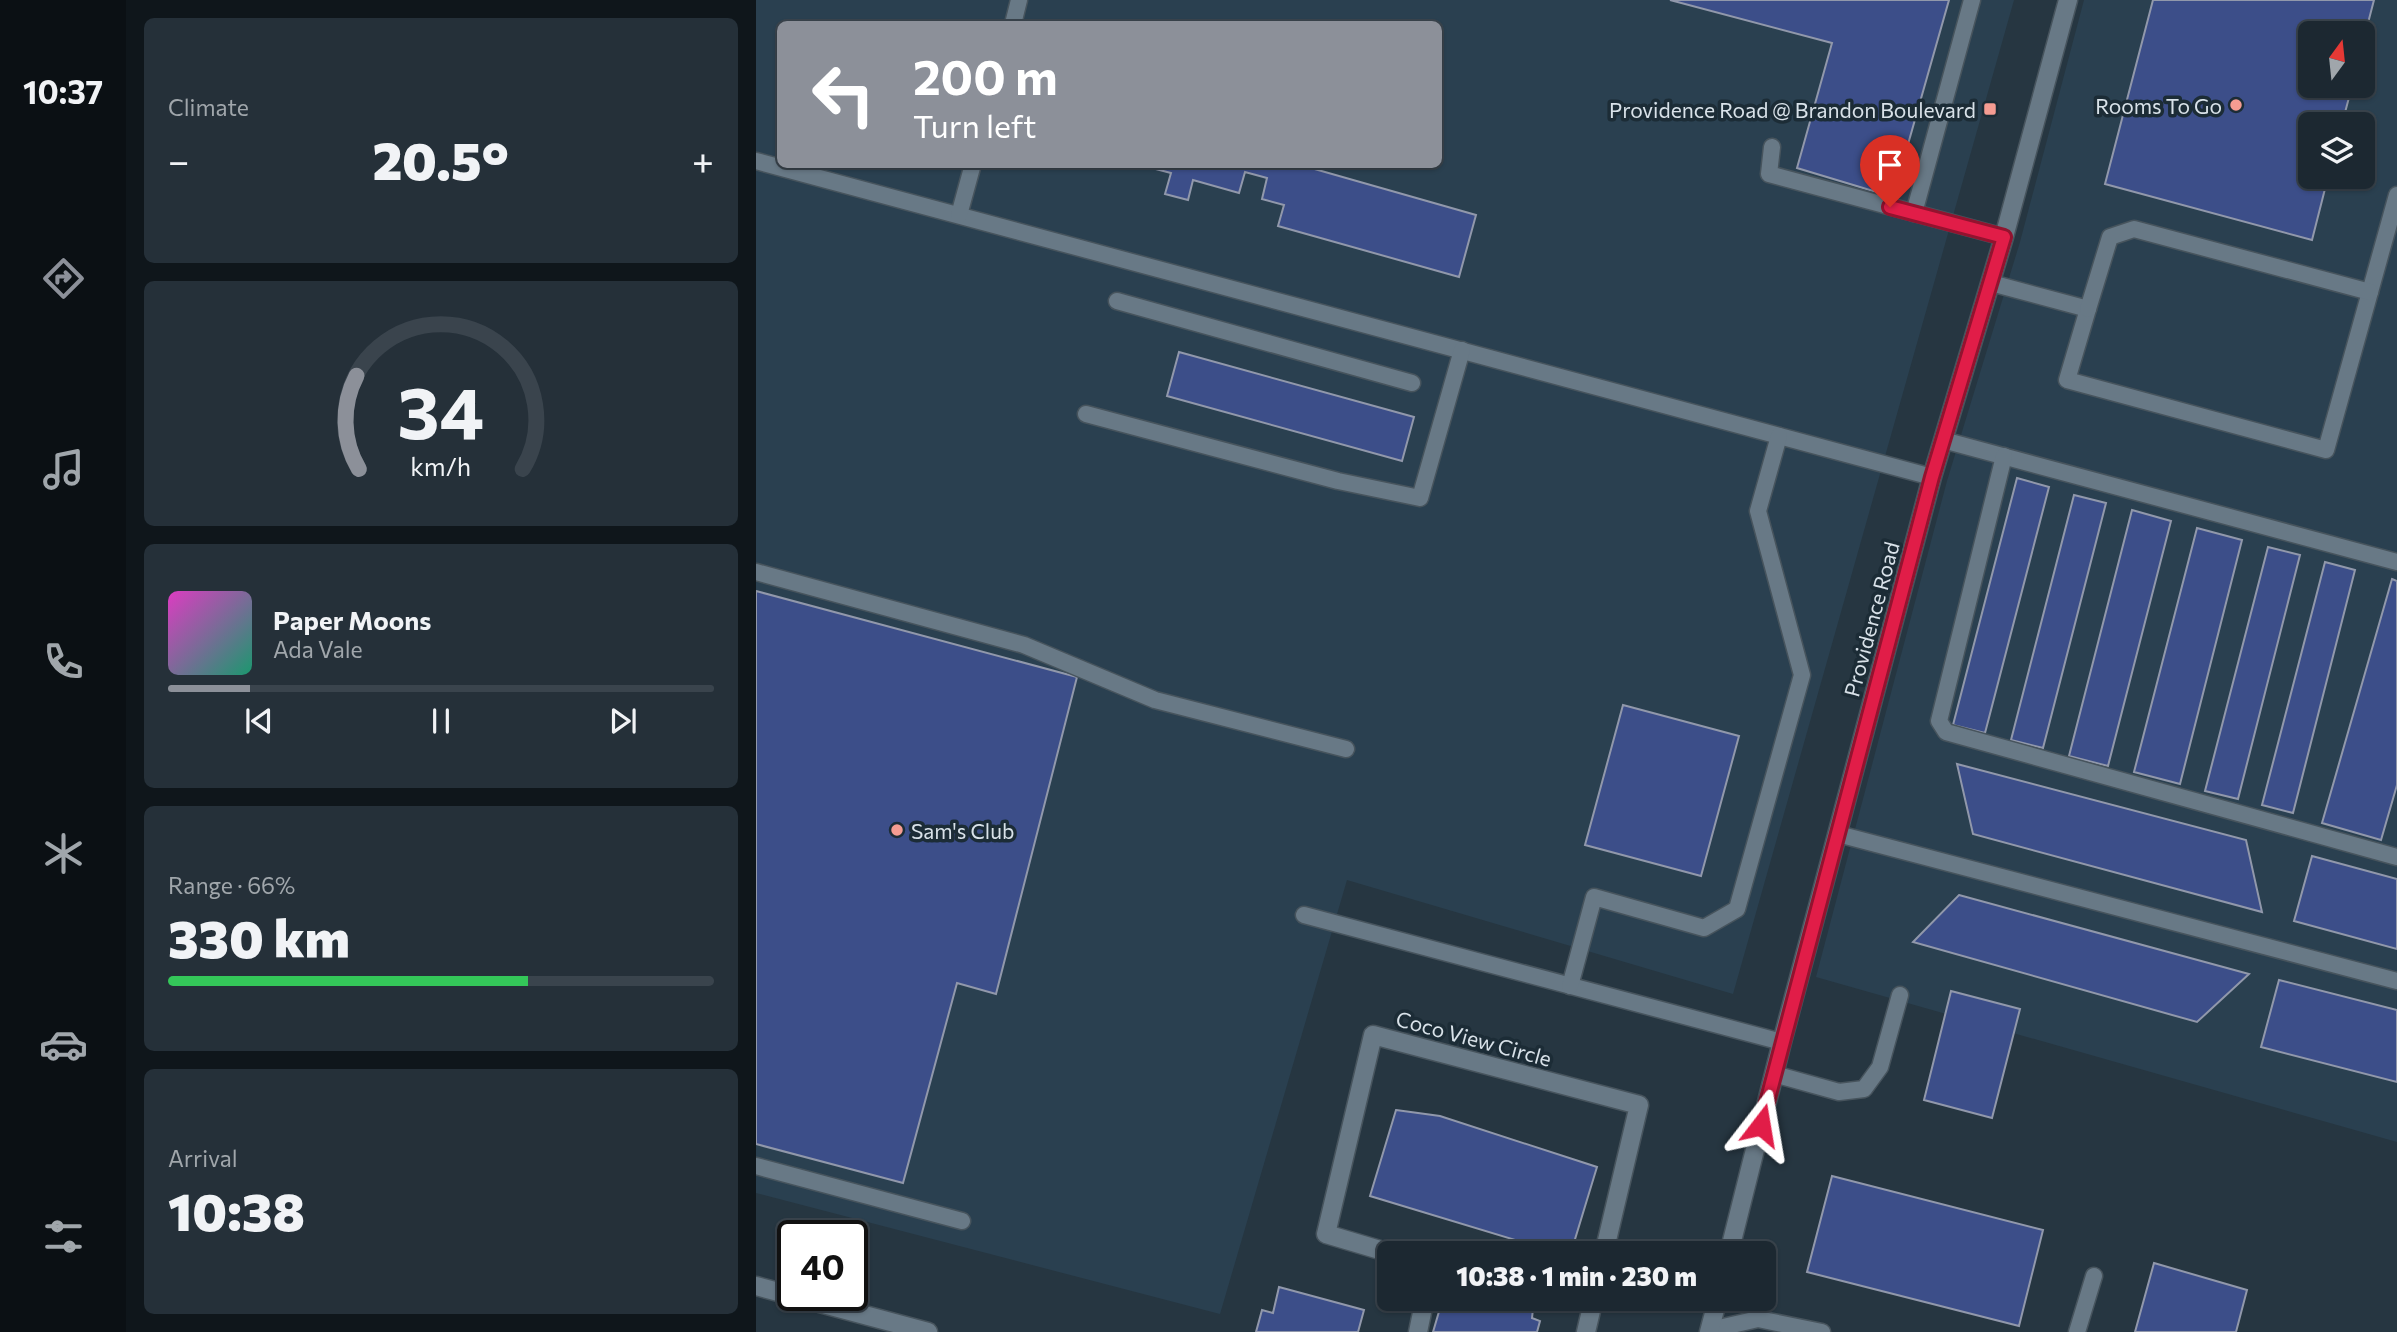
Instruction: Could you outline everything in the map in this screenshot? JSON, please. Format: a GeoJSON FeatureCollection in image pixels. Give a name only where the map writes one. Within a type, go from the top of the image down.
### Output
{"type":"FeatureCollection","features":[{"type":"Feature","properties":{"kind":"street","name":"Providence Road"},"geometry":{"type":"LineString","coordinates":[[1732,1241],[1932,477],[1991,283],[2068,0]]}},
{"type":"Feature","properties":{"kind":"street","name":"Coco View Circle"},"geometry":{"type":"LineString","coordinates":[[1377,1249],[1326,1234],[1373,1035],[1639,1105],[1607,1241]]}},
{"type":"Feature","properties":{"kind":"street"},"geometry":{"type":"LineString","coordinates":[[756,1286],[928,1332]]}},
{"type":"Feature","properties":{"kind":"street"},"geometry":{"type":"LineString","coordinates":[[1418,1332],[1422,1311]]}},
{"type":"Feature","properties":{"kind":"street"},"geometry":{"type":"LineString","coordinates":[[1586,1332],[1591,1311]]}},
{"type":"Feature","properties":{"kind":"street"},"geometry":{"type":"LineString","coordinates":[[1710,1331],[1715,1311]]}},
{"type":"Feature","properties":{"kind":"lane"},"geometry":{"type":"LineString","coordinates":[[1014,21],[1019,0]]}},
{"type":"Feature","properties":{"kind":"lane"},"geometry":{"type":"LineString","coordinates":[[1914,213],[1972,0]]}},
{"type":"Feature","properties":{"kind":"lane"},"geometry":{"type":"LineString","coordinates":[[1772,147],[1769,174],[2004,237]]}},
{"type":"Feature","properties":{"kind":"lane"},"geometry":{"type":"LineString","coordinates":[[756,161],[777,167]]}},
{"type":"Feature","properties":{"kind":"lane"},"geometry":{"type":"LineString","coordinates":[[782,168],[1932,477]]}},
{"type":"Feature","properties":{"kind":"lane"},"geometry":{"type":"LineString","coordinates":[[959,215],[972,168]]}},
{"type":"Feature","properties":{"kind":"lane"},"geometry":{"type":"LineString","coordinates":[[2370,292],[2134,229],[2110,237],[2067,380],[2326,450],[2370,292],[2397,195]]}},
{"type":"Feature","properties":{"kind":"lane"},"geometry":{"type":"LineString","coordinates":[[1991,283],[2088,309]]}},
{"type":"Feature","properties":{"kind":"lane"},"geometry":{"type":"LineString","coordinates":[[1117,301],[1412,383]]}},
{"type":"Feature","properties":{"kind":"lane"},"geometry":{"type":"LineString","coordinates":[[1086,414],[1338,481],[1420,498],[1462,350]]}},
{"type":"Feature","properties":{"kind":"lane"},"geometry":{"type":"LineString","coordinates":[[1570,986],[1594,897],[1704,928],[1737,909],[1801,675],[1758,511],[1779,436]]}},
{"type":"Feature","properties":{"kind":"lane"},"geometry":{"type":"LineString","coordinates":[[1943,440],[2397,562]]}},
{"type":"Feature","properties":{"kind":"lane"},"geometry":{"type":"LineString","coordinates":[[2004,456],[1939,721],[1946,732],[2397,857]]}},
{"type":"Feature","properties":{"kind":"lane"},"geometry":{"type":"LineString","coordinates":[[756,572],[1024,645],[1155,700],[1346,749]]}},
{"type":"Feature","properties":{"kind":"lane"},"geometry":{"type":"LineString","coordinates":[[1838,834],[2397,981]]}},
{"type":"Feature","properties":{"kind":"lane"},"geometry":{"type":"LineString","coordinates":[[1304,915],[1782,1042]]}},
{"type":"Feature","properties":{"kind":"lane"},"geometry":{"type":"LineString","coordinates":[[1774,1074],[1839,1092],[1864,1089],[1880,1067],[1900,995]]}},
{"type":"Feature","properties":{"kind":"lane"},"geometry":{"type":"LineString","coordinates":[[756,1166],[962,1221]]}},
{"type":"Feature","properties":{"kind":"lane"},"geometry":{"type":"LineString","coordinates":[[2077,1332],[2094,1276]]}},
{"type":"Feature","properties":{"kind":"lane"},"geometry":{"type":"LineString","coordinates":[[1710,1331],[1758,1319],[1818,1332]]}},
{"type":"Feature","properties":{"kind":"shaded area"},"geometry":{"type":"Polygon","coordinates":[[[756,0],[2014,0],[1733,994],[1347,880],[1220,1314],[868,1222],[868,1220],[756,1193],[756,0]]]}},
{"type":"Feature","properties":{"kind":"shaded area"},"geometry":{"type":"Polygon","coordinates":[[[2084,0],[2397,0],[2397,1142],[1816,977],[1947,481],[2020,242],[2084,0]]]}},
{"type":"Feature","properties":{"kind":"building"},"geometry":{"type":"Polygon","coordinates":[[[1670,0],[1949,0],[1893,197],[1797,168],[1832,43],[1670,0]]]}},
{"type":"Feature","properties":{"kind":"building","name":"Rooms To Go"},"geometry":{"type":"Polygon","coordinates":[[[2153,0],[2374,0],[2369,21],[2298,21],[2298,98],[2349,98],[2345,112],[2298,112],[2298,189],[2325,189],[2312,240],[2105,184],[2153,0]]]}},
{"type":"Feature","properties":{"kind":"building"},"geometry":{"type":"Polygon","coordinates":[[[1152,168],[1311,168],[1476,215],[1459,277],[1278,226],[1284,205],[1262,199],[1267,178],[1245,172],[1239,193],[1193,180],[1188,200],[1165,194],[1171,173],[1152,168]]]}},
{"type":"Feature","properties":{"kind":"building"},"geometry":{"type":"Polygon","coordinates":[[[1179,352],[1414,417],[1402,461],[1167,396],[1179,352]]]}},
{"type":"Feature","properties":{"kind":"building"},"geometry":{"type":"Polygon","coordinates":[[[2017,478],[2049,487],[1985,733],[1953,725],[2017,478]]]}},
{"type":"Feature","properties":{"kind":"building"},"geometry":{"type":"Polygon","coordinates":[[[2074,495],[2106,503],[2043,748],[2011,740],[2074,495]]]}},
{"type":"Feature","properties":{"kind":"building"},"geometry":{"type":"Polygon","coordinates":[[[2132,510],[2171,521],[2108,766],[2069,756],[2132,510]]]}},
{"type":"Feature","properties":{"kind":"building"},"geometry":{"type":"Polygon","coordinates":[[[2197,528],[2242,540],[2180,784],[2134,772],[2197,528]]]}},
{"type":"Feature","properties":{"kind":"building"},"geometry":{"type":"Polygon","coordinates":[[[2268,547],[2300,555],[2238,799],[2205,791],[2268,547]]]}},
{"type":"Feature","properties":{"kind":"building"},"geometry":{"type":"Polygon","coordinates":[[[2325,562],[2355,570],[2293,813],[2262,805],[2325,562]]]}},
{"type":"Feature","properties":{"kind":"building"},"geometry":{"type":"Polygon","coordinates":[[[2392,579],[2397,581],[2397,785],[2381,840],[2322,823],[2392,579]]]}},
{"type":"Feature","properties":{"kind":"building","name":"Sam's Club"},"geometry":{"type":"Polygon","coordinates":[[[756,591],[1077,677],[996,994],[957,983],[903,1183],[756,1144],[756,591]]]}},
{"type":"Feature","properties":{"kind":"building"},"geometry":{"type":"Polygon","coordinates":[[[1623,705],[1739,736],[1701,876],[1585,845],[1623,705]]]}},
{"type":"Feature","properties":{"kind":"building"},"geometry":{"type":"Polygon","coordinates":[[[1957,764],[2246,840],[2262,912],[1973,834],[1957,764]]]}},
{"type":"Feature","properties":{"kind":"building"},"geometry":{"type":"Polygon","coordinates":[[[2312,856],[2397,879],[2397,949],[2294,921],[2312,856]]]}},
{"type":"Feature","properties":{"kind":"building"},"geometry":{"type":"Polygon","coordinates":[[[1959,895],[2249,974],[2197,1022],[1913,942],[1959,895]]]}},
{"type":"Feature","properties":{"kind":"building"},"geometry":{"type":"Polygon","coordinates":[[[2279,980],[2397,1010],[2397,1082],[2261,1047],[2279,980]]]}},
{"type":"Feature","properties":{"kind":"building"},"geometry":{"type":"Polygon","coordinates":[[[1951,991],[2020,1009],[1992,1118],[1924,1100],[1951,991]]]}},
{"type":"Feature","properties":{"kind":"building"},"geometry":{"type":"Polygon","coordinates":[[[1396,1110],[1440,1116],[1597,1167],[1574,1241],[1518,1241],[1370,1196],[1396,1110]]]}},
{"type":"Feature","properties":{"kind":"building"},"geometry":{"type":"Polygon","coordinates":[[[1832,1176],[2043,1230],[2019,1326],[1807,1272],[1832,1176]]]}},
{"type":"Feature","properties":{"kind":"building"},"geometry":{"type":"Polygon","coordinates":[[[2154,1263],[2247,1290],[2236,1332],[2135,1332],[2154,1263]]]}},
{"type":"Feature","properties":{"kind":"building"},"geometry":{"type":"Polygon","coordinates":[[[1279,1287],[1364,1310],[1358,1332],[1256,1332],[1262,1310],[1273,1313],[1279,1287]]]}},
{"type":"Feature","properties":{"kind":"building"},"geometry":{"type":"Polygon","coordinates":[[[1439,1311],[1533,1311],[1532,1318],[1540,1321],[1537,1332],[1433,1332],[1439,1311]]]}},
{"type":"Feature","properties":{"kind":"place","name":"Rooms To Go"},"geometry":{"type":"Point","coordinates":[2236,105]}},
{"type":"Feature","properties":{"kind":"place","name":"Providence Road @ Brandon Boulevard"},"geometry":{"type":"Point","coordinates":[1990,109]}},
{"type":"Feature","properties":{"kind":"place","name":"Sam's Club"},"geometry":{"type":"Point","coordinates":[897,830]}},
{"type":"Feature","properties":{"kind":"route"},"geometry":{"type":"LineString","coordinates":[[1761,1125],[1932,477],[2004,237],[1890,207]]}}]}
